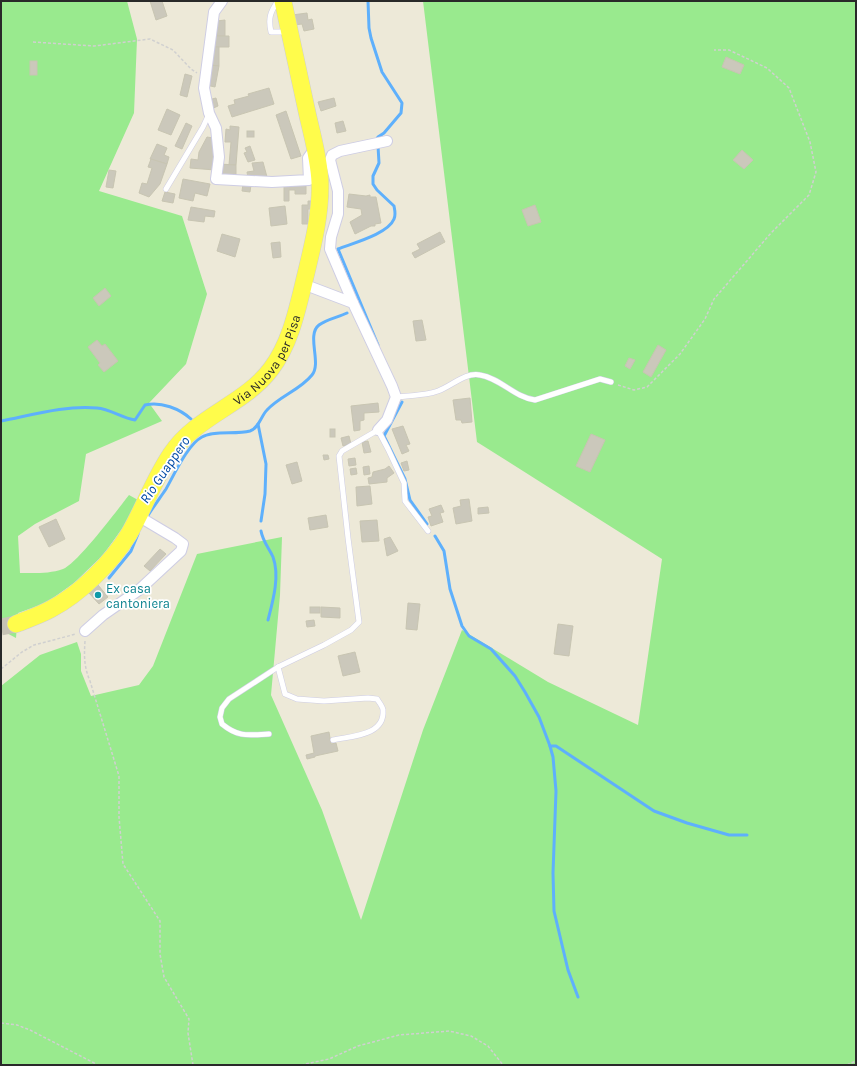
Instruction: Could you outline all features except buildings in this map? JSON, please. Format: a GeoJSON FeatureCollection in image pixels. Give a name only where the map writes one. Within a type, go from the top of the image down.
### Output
{"type":"FeatureCollection","features":[{"type":"Feature","properties":{"kind":"main road","name":"Via Nuova per Pisa"},"geometry":{"type":"LineString","coordinates":[[16,624],[53,609],[88,582],[117,551],[138,516],[164,464],[181,441],[200,424],[254,387],[271,369],[287,342],[294,320],[314,237],[319,208],[320,181],[315,148],[283,1]]}},
{"type":"Feature","properties":{"kind":"street"},"geometry":{"type":"LineString","coordinates":[[222,1],[214,12],[204,88],[209,113],[216,128],[219,157],[216,180],[272,182],[309,180],[308,158],[315,148]]}},
{"type":"Feature","properties":{"kind":"street"},"geometry":{"type":"LineString","coordinates":[[378,430],[387,420],[396,398],[392,386],[353,303],[330,249],[331,238],[338,214],[338,191],[330,160],[332,155],[340,152],[387,142]]}},
{"type":"Feature","properties":{"kind":"street"},"geometry":{"type":"LineString","coordinates":[[303,284],[353,303]]}},
{"type":"Feature","properties":{"kind":"street"},"geometry":{"type":"LineString","coordinates":[[85,631],[103,615],[139,590],[181,551],[183,544],[138,516]]}},
{"type":"Feature","properties":{"kind":"lane"},"geometry":{"type":"LineString","coordinates":[[278,1],[269,18],[271,32],[290,32]]}},
{"type":"Feature","properties":{"kind":"lane"},"geometry":{"type":"LineString","coordinates":[[166,189],[203,127],[209,113]]}},
{"type":"Feature","properties":{"kind":"lane"},"geometry":{"type":"LineString","coordinates":[[396,398],[437,391],[464,377],[479,374],[491,378],[525,398],[535,400],[600,379],[611,382]]}},
{"type":"Feature","properties":{"kind":"lane"},"geometry":{"type":"LineString","coordinates":[[270,734],[242,735],[230,732],[222,724],[220,717],[222,708],[229,698],[278,667],[337,638],[351,630],[359,622],[348,538],[340,456],[342,451],[378,430],[404,483],[405,501],[428,531]]}},
{"type":"Feature","properties":{"kind":"lane"},"geometry":{"type":"LineString","coordinates":[[278,667],[285,694],[297,699],[324,701],[368,698],[377,699],[383,709],[382,720],[379,726],[370,732],[333,740]]}},
{"type":"Feature","properties":{"kind":"path"},"geometry":{"type":"LineString","coordinates":[[33,42],[94,46],[150,39],[173,50],[191,70],[205,79]]}},
{"type":"Feature","properties":{"kind":"path"},"geometry":{"type":"LineString","coordinates":[[611,382],[634,390],[647,387],[680,354],[705,319],[714,299],[771,233],[809,195],[816,172],[810,142],[789,88],[767,68],[729,50],[714,50]]}},
{"type":"Feature","properties":{"kind":"path"},"geometry":{"type":"LineString","coordinates":[[1,669],[22,652],[34,646],[85,631],[84,659],[86,670],[118,776],[119,817],[123,864],[160,921],[160,954],[164,977],[189,1019],[188,1032],[194,1065]]}},
{"type":"Feature","properties":{"kind":"path"},"geometry":{"type":"LineString","coordinates":[[1,1023],[17,1025],[30,1030],[98,1065]]}},
{"type":"Feature","properties":{"kind":"path"},"geometry":{"type":"LineString","coordinates":[[301,1065],[329,1059],[358,1046],[399,1035],[449,1030],[471,1036],[488,1046],[504,1065]]}},
{"type":"Feature","properties":{"kind":"path"},"geometry":{"type":"LineString","coordinates":[[847,1065],[856,1061]]}},
{"type":"Feature","properties":{"kind":"green space"},"geometry":{"type":"Polygon","coordinates":[[[1,1],[127,1],[137,39],[134,113],[99,191],[182,216],[207,294],[186,364],[149,403],[162,421],[86,454],[79,501],[35,524],[18,536],[20,573],[58,571],[69,565],[78,557],[129,495],[138,500],[124,526],[103,555],[74,583],[46,603],[18,613],[16,638],[1,630],[1,1]]]}},
{"type":"Feature","properties":{"kind":"green space"},"geometry":{"type":"Polygon","coordinates":[[[423,1],[856,1],[856,1065],[1,1065],[1,686],[40,655],[77,642],[81,654],[81,671],[91,696],[139,685],[153,666],[197,554],[282,537],[280,595],[271,695],[322,810],[361,920],[423,730],[462,630],[548,682],[638,725],[662,559],[477,442],[423,1]]]}},
{"type":"Feature","properties":{"kind":"waterway","name":"Rio Guappero"},"geometry":{"type":"LineString","coordinates":[[368,1],[369,28],[382,72],[402,103],[401,113],[377,139]]}},
{"type":"Feature","properties":{"kind":"waterway","name":"Rio Guappero"},"geometry":{"type":"LineString","coordinates":[[378,146],[379,163],[373,176],[373,184],[377,190],[394,206],[395,217],[390,224],[378,234],[338,249],[378,345]]}},
{"type":"Feature","properties":{"kind":"waterway","name":"Rio Guappero"},"geometry":{"type":"LineString","coordinates":[[147,517],[166,489],[177,468],[197,441],[207,435],[250,431],[258,425],[272,405],[296,389],[312,375],[315,370],[315,330],[322,323],[347,313]]}},
{"type":"Feature","properties":{"kind":"waterway"},"geometry":{"type":"LineString","coordinates":[[402,402],[384,436],[405,479],[410,500],[427,524]]}},
{"type":"Feature","properties":{"kind":"waterway"},"geometry":{"type":"LineString","coordinates":[[1,421],[49,411],[85,407],[102,409],[135,420],[145,405],[151,404],[164,405],[176,409],[191,419]]}},
{"type":"Feature","properties":{"kind":"waterway"},"geometry":{"type":"LineString","coordinates":[[258,424],[266,464],[265,494],[261,521]]}},
{"type":"Feature","properties":{"kind":"waterway"},"geometry":{"type":"LineString","coordinates":[[261,531],[273,557],[276,572],[275,588],[268,620]]}},
{"type":"Feature","properties":{"kind":"waterway","name":"Rio Guappero"},"geometry":{"type":"LineString","coordinates":[[109,578],[131,551],[138,534]]}},
{"type":"Feature","properties":{"kind":"waterway"},"geometry":{"type":"LineString","coordinates":[[435,536],[444,551],[450,589],[462,626],[469,636],[491,649],[515,676],[539,717],[550,746],[553,757],[556,791],[553,873],[554,911],[568,970],[578,997]]}},
{"type":"Feature","properties":{"kind":"waterway"},"geometry":{"type":"LineString","coordinates":[[550,746],[556,746],[654,811],[687,823],[729,835],[747,835]]}},
{"type":"Feature","properties":{"kind":"tunnel"},"geometry":{"type":"LineString","coordinates":[[1,627],[16,624]]}},
{"type":"Feature","properties":{"kind":"place","name":"Ex casa cantoniera"},"geometry":{"type":"Point","coordinates":[98,595]}}]}
